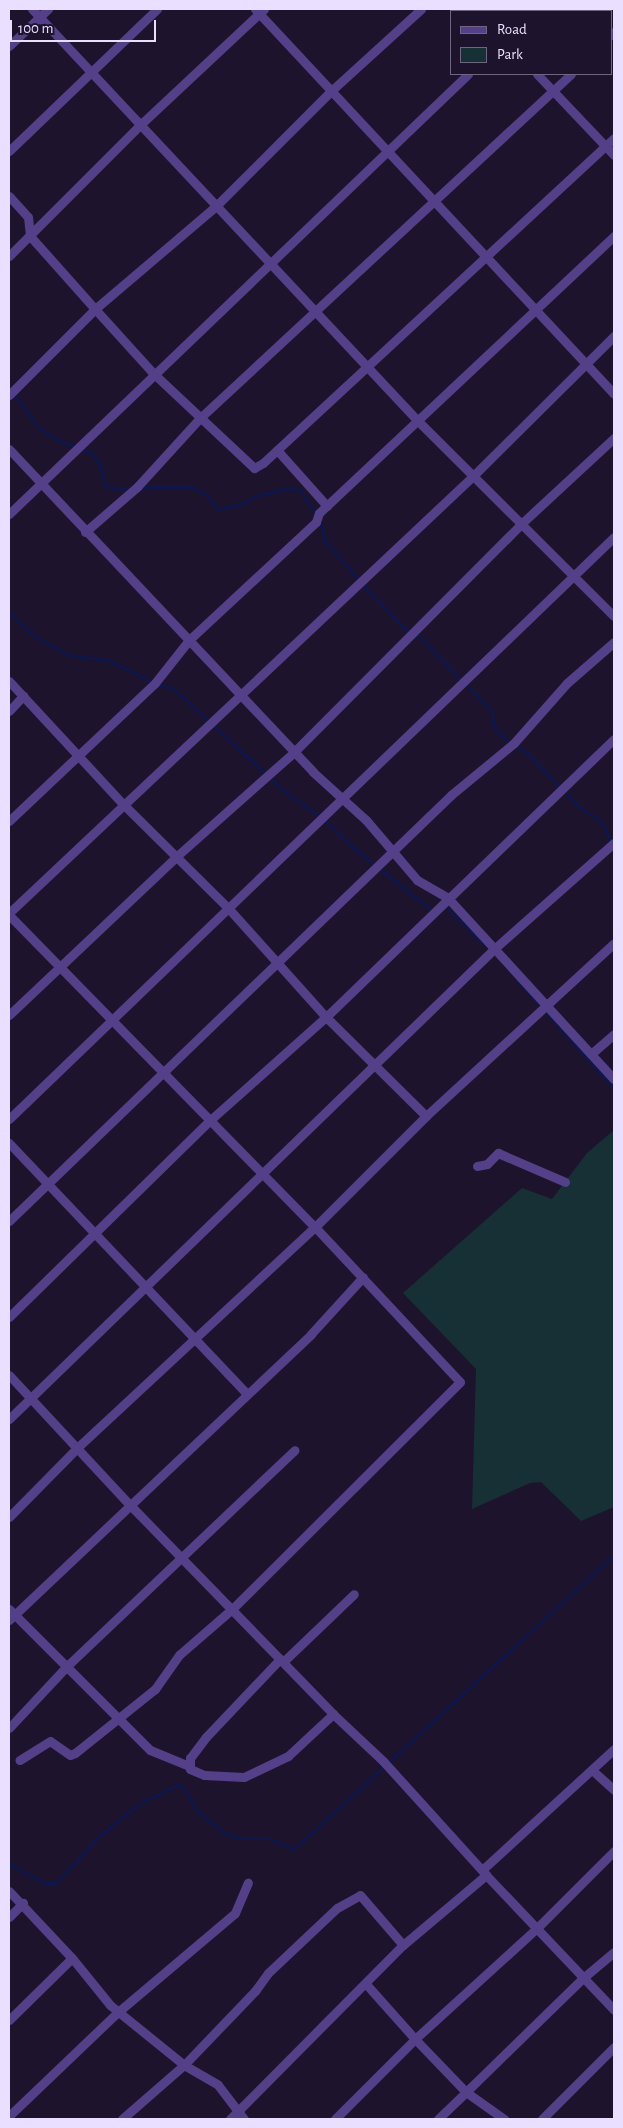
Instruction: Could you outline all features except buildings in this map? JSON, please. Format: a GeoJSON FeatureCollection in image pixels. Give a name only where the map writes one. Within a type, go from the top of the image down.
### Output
{"type":"FeatureCollection","features":[{"type":"Feature","properties":{"kind":"street"},"geometry":{"type":"LineString","coordinates":[[32,9],[93,72],[215,207],[270,262],[316,314],[367,365],[418,421],[521,524],[575,574],[614,616]]}},
{"type":"Feature","properties":{"kind":"street"},"geometry":{"type":"LineString","coordinates":[[9,46],[48,9]]}},
{"type":"Feature","properties":{"kind":"street"},"geometry":{"type":"LineString","coordinates":[[9,151],[157,9]]}},
{"type":"Feature","properties":{"kind":"street"},"geometry":{"type":"LineString","coordinates":[[9,395],[95,309],[215,207],[331,91],[421,9]]}},
{"type":"Feature","properties":{"kind":"street"},"geometry":{"type":"LineString","coordinates":[[9,256],[259,10],[331,91],[388,150],[434,203],[614,394]]}},
{"type":"Feature","properties":{"kind":"street"},"geometry":{"type":"LineString","coordinates":[[9,514],[43,484],[153,373],[467,75]]}},
{"type":"Feature","properties":{"kind":"street"},"geometry":{"type":"LineString","coordinates":[[538,75],[614,155]]}},
{"type":"Feature","properties":{"kind":"street"},"geometry":{"type":"LineString","coordinates":[[85,532],[137,487],[200,418],[316,314],[570,75]]}},
{"type":"Feature","properties":{"kind":"street"},"geometry":{"type":"LineString","coordinates":[[9,196],[28,218],[30,236],[95,309],[153,373],[254,468],[277,450],[614,138]]}},
{"type":"Feature","properties":{"kind":"street"},"geometry":{"type":"LineString","coordinates":[[9,821],[155,683],[189,640],[317,518],[327,506],[614,236]]}},
{"type":"Feature","properties":{"kind":"street"},"geometry":{"type":"LineString","coordinates":[[20,1760],[50,1741],[70,1754],[75,1753],[155,1689],[179,1655],[232,1609],[460,1382],[315,1227],[208,1122],[9,914],[473,476],[614,336]]}},
{"type":"Feature","properties":{"kind":"street"},"geometry":{"type":"LineString","coordinates":[[9,1015],[177,856],[294,752],[521,524],[614,438]]}},
{"type":"Feature","properties":{"kind":"street"},"geometry":{"type":"LineString","coordinates":[[9,449],[85,532],[294,752],[366,820],[392,854],[417,880],[447,897],[546,1008],[614,1079]]}},
{"type":"Feature","properties":{"kind":"street"},"geometry":{"type":"LineString","coordinates":[[277,450],[327,506]]}},
{"type":"Feature","properties":{"kind":"street"},"geometry":{"type":"LineString","coordinates":[[9,1119],[111,1020],[229,910],[341,798],[614,537]]}},
{"type":"Feature","properties":{"kind":"street"},"geometry":{"type":"LineString","coordinates":[[9,1221],[452,795],[514,743],[567,683],[614,642]]}},
{"type":"Feature","properties":{"kind":"street"},"geometry":{"type":"LineString","coordinates":[[9,681],[124,804],[229,910],[326,1017],[376,1064],[426,1116]]}},
{"type":"Feature","properties":{"kind":"street"},"geometry":{"type":"LineString","coordinates":[[9,711],[23,696]]}},
{"type":"Feature","properties":{"kind":"street"},"geometry":{"type":"LineString","coordinates":[[9,1318],[208,1122],[326,1017],[447,897],[614,739]]}},
{"type":"Feature","properties":{"kind":"street"},"geometry":{"type":"LineString","coordinates":[[9,1419],[263,1176],[494,949],[614,843]]}},
{"type":"Feature","properties":{"kind":"street"},"geometry":{"type":"LineString","coordinates":[[9,1517],[78,1448],[196,1341],[315,1227],[426,1116],[546,1008],[614,943]]}},
{"type":"Feature","properties":{"kind":"street"},"geometry":{"type":"LineString","coordinates":[[591,1054],[614,1034]]}},
{"type":"Feature","properties":{"kind":"street"},"geometry":{"type":"LineString","coordinates":[[9,1143],[246,1393]]}},
{"type":"Feature","properties":{"kind":"street"},"geometry":{"type":"LineString","coordinates":[[477,1166],[487,1164],[498,1153],[565,1182]]}},
{"type":"Feature","properties":{"kind":"street"},"geometry":{"type":"LineString","coordinates":[[333,1714],[288,1756],[244,1778],[204,1775],[192,1771],[189,1766],[150,1750],[11,1615],[311,1334],[363,1278]]}},
{"type":"Feature","properties":{"kind":"street"},"geometry":{"type":"LineString","coordinates":[[9,1375],[32,1397],[182,1559],[333,1714],[383,1761],[614,2010]]}},
{"type":"Feature","properties":{"kind":"street"},"geometry":{"type":"LineString","coordinates":[[9,1728],[66,1667],[295,1450]]}},
{"type":"Feature","properties":{"kind":"street"},"geometry":{"type":"LineString","coordinates":[[189,1766],[190,1758],[206,1737],[282,1661],[354,1594]]}},
{"type":"Feature","properties":{"kind":"street"},"geometry":{"type":"LineString","coordinates":[[230,2119],[241,2116],[403,1945],[484,1872],[614,1749]]}},
{"type":"Feature","properties":{"kind":"street"},"geometry":{"type":"LineString","coordinates":[[592,1770],[614,1790]]}},
{"type":"Feature","properties":{"kind":"street"},"geometry":{"type":"LineString","coordinates":[[335,2119],[415,2039],[538,1927],[614,1851]]}},
{"type":"Feature","properties":{"kind":"street"},"geometry":{"type":"LineString","coordinates":[[9,2116],[118,2012],[235,1913],[248,1883]]}},
{"type":"Feature","properties":{"kind":"street"},"geometry":{"type":"LineString","coordinates":[[9,1891],[23,1903],[118,2012],[184,2065],[218,2085],[241,2116]]}},
{"type":"Feature","properties":{"kind":"street"},"geometry":{"type":"LineString","coordinates":[[122,2119],[184,2065],[255,1991],[268,1973],[337,1908],[360,1895],[403,1945]]}},
{"type":"Feature","properties":{"kind":"street"},"geometry":{"type":"LineString","coordinates":[[9,1917],[23,1903]]}},
{"type":"Feature","properties":{"kind":"street"},"geometry":{"type":"LineString","coordinates":[[438,2119],[583,1978],[614,1952]]}},
{"type":"Feature","properties":{"kind":"street"},"geometry":{"type":"LineString","coordinates":[[9,2020],[72,1958]]}},
{"type":"Feature","properties":{"kind":"street"},"geometry":{"type":"LineString","coordinates":[[366,1984],[466,2092],[504,2119]]}},
{"type":"Feature","properties":{"kind":"street"},"geometry":{"type":"LineString","coordinates":[[542,2119],[614,2047]]}},
{"type":"Feature","properties":{"kind":"green space"},"geometry":{"type":"Polygon","coordinates":[[[614,1130],[614,1507],[581,1521],[541,1482],[530,1483],[472,1509],[476,1369],[403,1293],[522,1188],[552,1199],[587,1153],[614,1130]]]}},
{"type":"Feature","properties":{"kind":"waterway"},"geometry":{"type":"LineString","coordinates":[[12,395],[20,401],[37,426],[56,439],[91,453],[99,462],[105,485],[117,489],[132,488]]}},
{"type":"Feature","properties":{"kind":"waterway"},"geometry":{"type":"LineString","coordinates":[[141,487],[192,487],[207,495],[218,509],[242,504],[256,496],[287,488],[300,490],[321,524],[325,541],[371,594],[405,629],[416,633],[492,711],[493,725],[504,738],[526,752],[583,810],[601,821],[612,843]]}},
{"type":"Feature","properties":{"kind":"waterway"},"geometry":{"type":"LineString","coordinates":[[9,613],[36,637],[68,655],[108,660],[155,683],[173,688],[285,792],[321,817],[356,850],[434,912]]}},
{"type":"Feature","properties":{"kind":"waterway"},"geometry":{"type":"LineString","coordinates":[[443,908],[446,907],[484,944]]}},
{"type":"Feature","properties":{"kind":"waterway"},"geometry":{"type":"LineString","coordinates":[[517,980],[614,1088]]}},
{"type":"Feature","properties":{"kind":"waterway"},"geometry":{"type":"LineString","coordinates":[[9,1864],[44,1883],[56,1883],[100,1835],[140,1803],[177,1785],[182,1786],[198,1812],[226,1834],[241,1838],[269,1838],[294,1849],[614,1555]]}}]}
